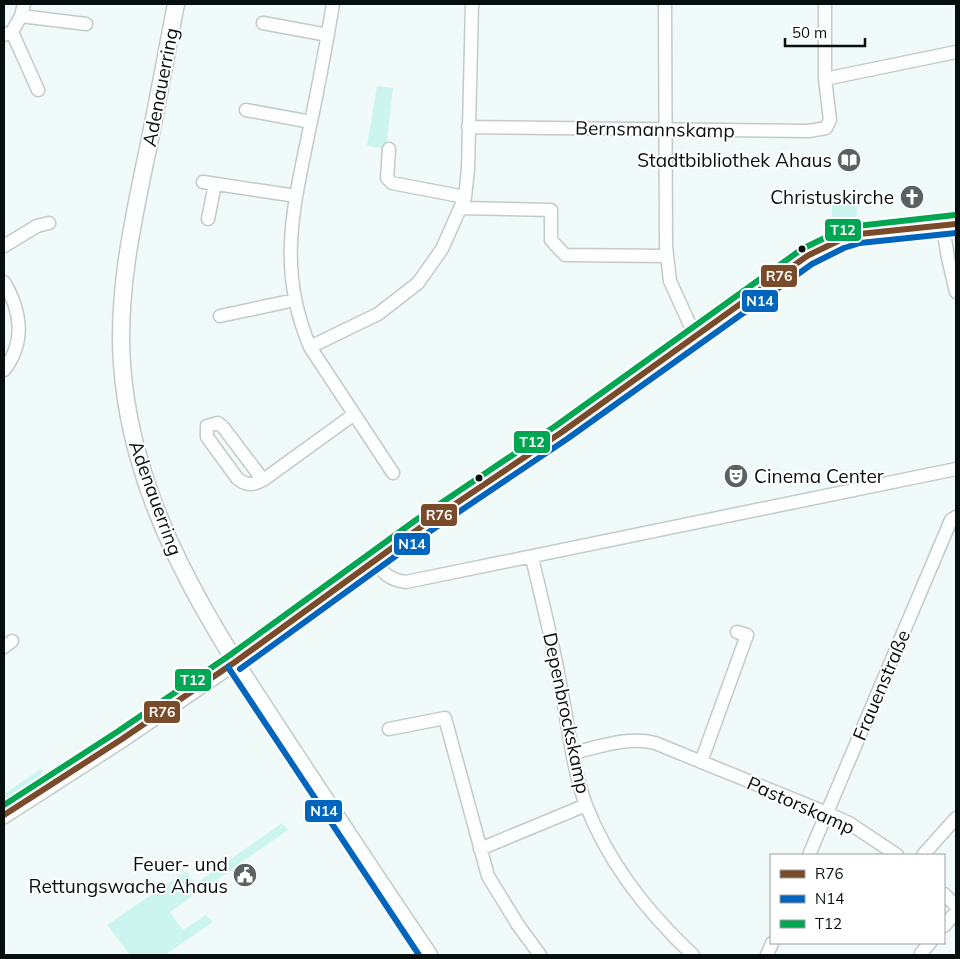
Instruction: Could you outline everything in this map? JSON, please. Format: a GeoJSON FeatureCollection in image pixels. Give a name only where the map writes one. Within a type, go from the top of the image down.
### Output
{"type":"FeatureCollection","features":[{"type":"Feature","properties":{"kind":"main road","name":"Adenauerring"},"geometry":{"type":"LineString","coordinates":[[176,4],[127,258],[122,312],[122,364],[133,439],[157,514],[192,589],[235,662],[429,955]]}},
{"type":"Feature","properties":{"kind":"main road"},"geometry":{"type":"LineString","coordinates":[[4,815],[122,739],[235,662]]}},
{"type":"Feature","properties":{"kind":"street"},"geometry":{"type":"LineString","coordinates":[[333,4],[296,196],[290,237],[289,263],[300,325],[310,347],[394,473]]}},
{"type":"Feature","properties":{"kind":"street"},"geometry":{"type":"LineString","coordinates":[[310,347],[378,314],[418,283],[442,249],[462,203],[468,169],[472,4]]}},
{"type":"Feature","properties":{"kind":"street"},"geometry":{"type":"LineString","coordinates":[[665,4],[667,256],[670,281],[694,336]]}},
{"type":"Feature","properties":{"kind":"street"},"geometry":{"type":"LineString","coordinates":[[825,4],[825,79],[956,52]]}},
{"type":"Feature","properties":{"kind":"street"},"geometry":{"type":"LineString","coordinates":[[38,90],[8,34],[22,10],[86,24]]}},
{"type":"Feature","properties":{"kind":"street"},"geometry":{"type":"LineString","coordinates":[[263,23],[328,35]]}},
{"type":"Feature","properties":{"kind":"street","name":"Bernsmannskamp"},"geometry":{"type":"LineString","coordinates":[[468,127],[819,130],[828,126],[830,114],[825,79]]}},
{"type":"Feature","properties":{"kind":"street"},"geometry":{"type":"LineString","coordinates":[[246,110],[311,122]]}},
{"type":"Feature","properties":{"kind":"street"},"geometry":{"type":"LineString","coordinates":[[389,149],[387,178],[392,183],[462,203],[551,210],[551,240],[565,255],[667,256]]}},
{"type":"Feature","properties":{"kind":"street"},"geometry":{"type":"LineString","coordinates":[[208,219],[209,183],[296,196]]}},
{"type":"Feature","properties":{"kind":"street"},"geometry":{"type":"LineString","coordinates":[[4,246],[37,226],[49,223]]}},
{"type":"Feature","properties":{"kind":"street"},"geometry":{"type":"LineString","coordinates":[[235,662],[421,527],[485,485],[631,383],[807,256],[833,243],[877,231],[956,224]]}},
{"type":"Feature","properties":{"kind":"street"},"geometry":{"type":"LineString","coordinates":[[943,226],[956,292]]}},
{"type":"Feature","properties":{"kind":"street"},"geometry":{"type":"LineString","coordinates":[[4,282],[14,299],[20,322],[16,345],[4,370]]}},
{"type":"Feature","properties":{"kind":"street"},"geometry":{"type":"LineString","coordinates":[[220,316],[295,300]]}},
{"type":"Feature","properties":{"kind":"street"},"geometry":{"type":"LineString","coordinates":[[263,480],[223,427],[218,423],[208,426],[207,437],[236,478],[242,483],[250,485],[263,480],[353,414]]}},
{"type":"Feature","properties":{"kind":"street"},"geometry":{"type":"LineString","coordinates":[[374,561],[384,575],[394,580],[406,582],[532,558],[956,470]]}},
{"type":"Feature","properties":{"kind":"street","name":"Frauenstraße"},"geometry":{"type":"LineString","coordinates":[[809,854],[951,520],[956,516]]}},
{"type":"Feature","properties":{"kind":"street","name":"Depenbrockskamp"},"geometry":{"type":"LineString","coordinates":[[532,558],[553,644],[573,752],[586,805],[598,832],[638,894],[671,934],[693,955]]}},
{"type":"Feature","properties":{"kind":"street"},"geometry":{"type":"LineString","coordinates":[[701,762],[747,635],[737,632]]}},
{"type":"Feature","properties":{"kind":"street"},"geometry":{"type":"LineString","coordinates":[[389,730],[445,718],[488,876],[518,925],[540,955]]}},
{"type":"Feature","properties":{"kind":"street","name":"Pastorskamp"},"geometry":{"type":"LineString","coordinates":[[573,752],[630,740],[642,740],[827,813],[849,824],[896,854]]}},
{"type":"Feature","properties":{"kind":"street"},"geometry":{"type":"LineString","coordinates":[[480,849],[586,805]]}},
{"type":"Feature","properties":{"kind":"street"},"geometry":{"type":"LineString","coordinates":[[924,854],[956,818]]}},
{"type":"Feature","properties":{"kind":"street"},"geometry":{"type":"LineString","coordinates":[[945,895],[956,906]]}},
{"type":"Feature","properties":{"kind":"street"},"geometry":{"type":"LineString","coordinates":[[945,925],[956,912]]}},
{"type":"Feature","properties":{"kind":"street"},"geometry":{"type":"LineString","coordinates":[[921,953],[929,944]]}},
{"type":"Feature","properties":{"kind":"shaded area"},"geometry":{"type":"Polygon","coordinates":[[[377,86],[393,88],[386,149],[367,146],[377,86]]]}},
{"type":"Feature","properties":{"kind":"shaded area"},"geometry":{"type":"Polygon","coordinates":[[[832,194],[857,195],[857,217],[832,217],[832,194]]]}},
{"type":"Feature","properties":{"kind":"shaded area"},"geometry":{"type":"Polygon","coordinates":[[[39,770],[42,770],[42,778],[4,805],[4,794],[39,770]]]}},
{"type":"Feature","properties":{"kind":"shaded area"},"geometry":{"type":"Polygon","coordinates":[[[282,823],[288,830],[170,912],[183,930],[206,915],[213,922],[165,955],[130,955],[107,925],[186,871],[195,884],[282,823]]]}},
{"type":"Feature","properties":{"kind":"transit line","name":"T12"},"geometry":{"type":"LineString","coordinates":[[4,805],[117,732],[230,655],[416,520],[557,425],[802,249],[837,232],[857,226],[955,215]]}},
{"type":"Feature","properties":{"kind":"transit line","name":"R76"},"geometry":{"type":"LineString","coordinates":[[4,815],[122,739],[235,662],[421,527],[562,432],[807,256],[840,240],[859,234],[956,224]]}},
{"type":"Feature","properties":{"kind":"transit line","name":"N14"},"geometry":{"type":"LineString","coordinates":[[240,669],[426,534],[567,439],[812,264],[844,248],[860,243],[956,233]]}},
{"type":"Feature","properties":{"kind":"transit line","name":"N14"},"geometry":{"type":"LineString","coordinates":[[228,667],[419,955]]}},
{"type":"Feature","properties":{"kind":"place","name":"Stadtbibliothek Ahaus"},"geometry":{"type":"Point","coordinates":[849,160]}},
{"type":"Feature","properties":{"kind":"place","name":"Christuskirche"},"geometry":{"type":"Point","coordinates":[912,197]}},
{"type":"Feature","properties":{"kind":"place","name":"Cinema Center"},"geometry":{"type":"Point","coordinates":[736,476]}},
{"type":"Feature","properties":{"kind":"place","name":"Feuer- und Rettungswache Ahaus"},"geometry":{"type":"Point","coordinates":[245,875]}}]}
